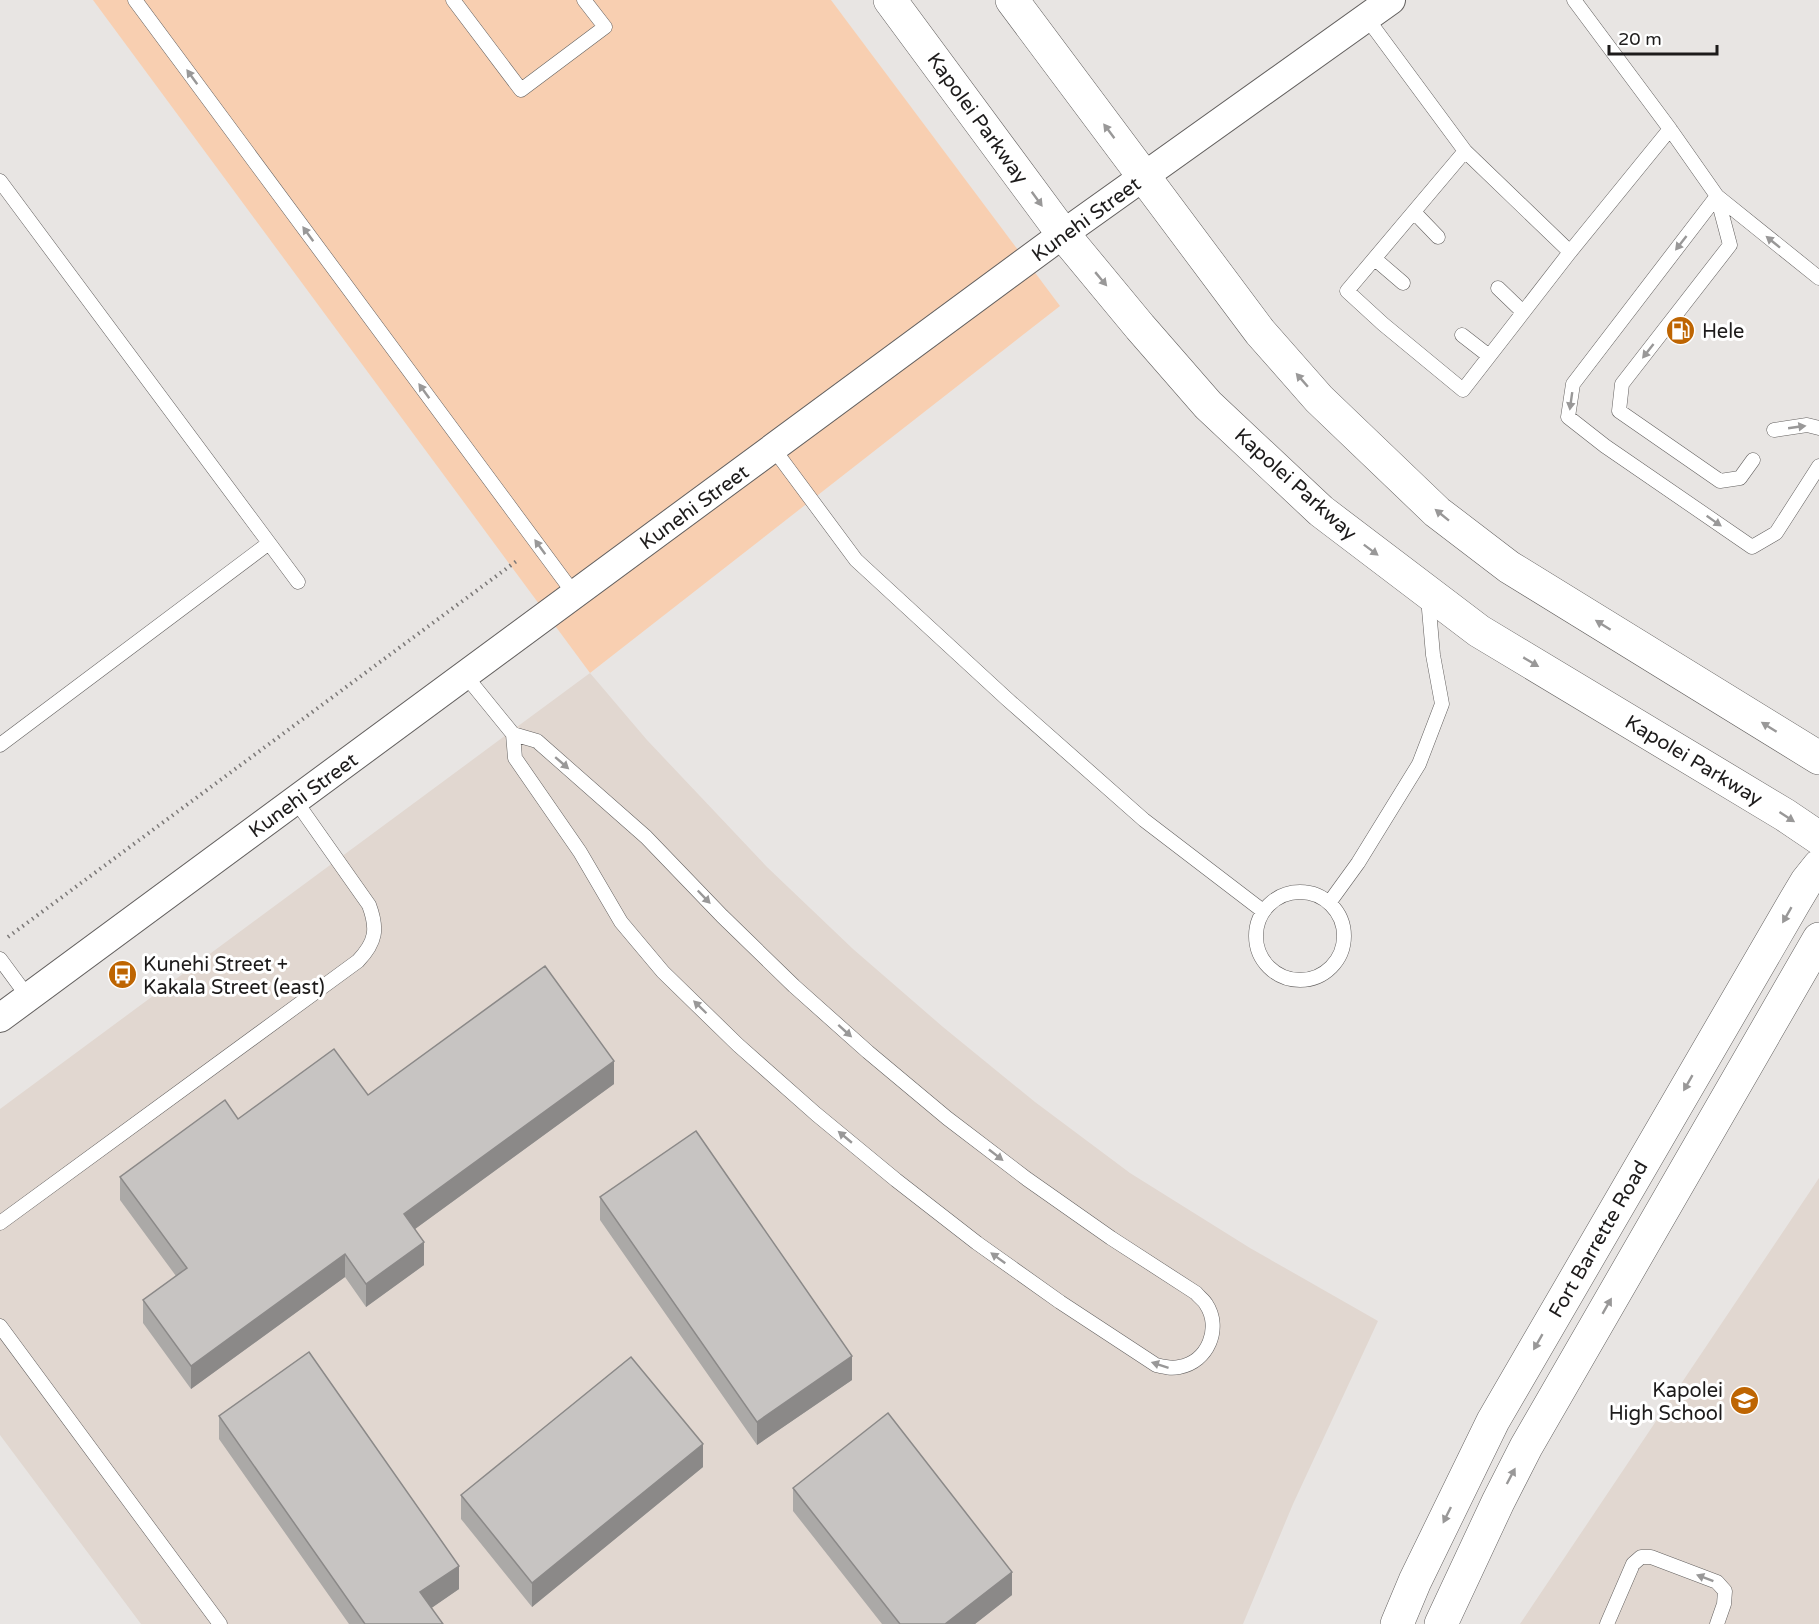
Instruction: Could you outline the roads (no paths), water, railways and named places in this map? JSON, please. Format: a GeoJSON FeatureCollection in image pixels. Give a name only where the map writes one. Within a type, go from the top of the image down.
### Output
{"type":"FeatureCollection","features":[{"type":"Feature","properties":{"kind":"main road","name":"Kapolei Parkway"},"geometry":{"type":"LineString","coordinates":[[890,0],[1063,234],[1140,327],[1208,405],[1321,511],[1479,631],[1785,815],[1819,838]]}},
{"type":"Feature","properties":{"kind":"main road"},"geometry":{"type":"LineString","coordinates":[[1012,0],[1260,332],[1319,399],[1437,512],[1509,567],[1819,758]]}},
{"type":"Feature","properties":{"kind":"main road","name":"Fort Barrette Road"},"geometry":{"type":"LineString","coordinates":[[1397,1624],[1415,1581],[1493,1421],[1795,901],[1819,866]]}},
{"type":"Feature","properties":{"kind":"main road","name":"Fort Barrette Road"},"geometry":{"type":"LineString","coordinates":[[1441,1624],[1526,1448],[1819,939]]}},
{"type":"Feature","properties":{"kind":"main road"},"geometry":{"type":"LineString","coordinates":[[1741,1074],[1797,1002],[1819,978]]}},
{"type":"Feature","properties":{"kind":"street","name":"Kunehi Street"},"geometry":{"type":"LineString","coordinates":[[0,1018],[1063,234],[1391,0]]}},
{"type":"Feature","properties":{"kind":"lane"},"geometry":{"type":"LineString","coordinates":[[135,0],[575,594]]}},
{"type":"Feature","properties":{"kind":"lane"},"geometry":{"type":"LineString","coordinates":[[453,0],[521,90],[604,27],[584,0]]}},
{"type":"Feature","properties":{"kind":"lane"},"geometry":{"type":"LineString","coordinates":[[1574,0],[1717,196],[1819,278]]}},
{"type":"Feature","properties":{"kind":"lane"},"geometry":{"type":"LineString","coordinates":[[1366,17],[1465,152],[1570,252]]}},
{"type":"Feature","properties":{"kind":"lane"},"geometry":{"type":"LineString","coordinates":[[1465,152],[1347,291],[1463,390],[1570,252],[1670,129]]}},
{"type":"Feature","properties":{"kind":"lane"},"geometry":{"type":"LineString","coordinates":[[0,181],[298,582]]}},
{"type":"Feature","properties":{"kind":"lane"},"geometry":{"type":"LineString","coordinates":[[1717,196],[1730,245],[1622,384],[1619,411],[1719,481],[1740,478],[1753,460]]}},
{"type":"Feature","properties":{"kind":"lane"},"geometry":{"type":"LineString","coordinates":[[1717,196],[1573,384],[1568,417],[1605,446],[1752,547],[1776,533],[1819,466]]}},
{"type":"Feature","properties":{"kind":"lane"},"geometry":{"type":"LineString","coordinates":[[1414,212],[1438,237]]}},
{"type":"Feature","properties":{"kind":"lane"},"geometry":{"type":"LineString","coordinates":[[1375,259],[1402,284]]}},
{"type":"Feature","properties":{"kind":"lane"},"geometry":{"type":"LineString","coordinates":[[1498,288],[1523,312]]}},
{"type":"Feature","properties":{"kind":"lane"},"geometry":{"type":"LineString","coordinates":[[1462,334],[1488,356]]}},
{"type":"Feature","properties":{"kind":"lane"},"geometry":{"type":"LineString","coordinates":[[1774,430],[1807,425],[1819,428]]}},
{"type":"Feature","properties":{"kind":"lane"},"geometry":{"type":"LineString","coordinates":[[773,448],[856,560],[1007,699],[1144,820],[1263,911]]}},
{"type":"Feature","properties":{"kind":"lane"},"geometry":{"type":"LineString","coordinates":[[0,745],[269,543]]}},
{"type":"Feature","properties":{"kind":"lane"},"geometry":{"type":"LineString","coordinates":[[1329,903],[1358,863],[1419,764],[1442,704],[1432,656],[1428,593]]}},
{"type":"Feature","properties":{"kind":"lane"},"geometry":{"type":"LineString","coordinates":[[465,675],[513,734],[515,759],[580,852],[621,922],[663,972],[738,1045],[896,1180],[977,1243],[1060,1302],[1156,1365],[1168,1368],[1181,1367],[1192,1363],[1202,1355],[1209,1345],[1213,1331],[1212,1317],[1206,1304],[1196,1293],[1111,1238],[1027,1179],[947,1118],[794,986],[646,837],[537,741],[513,734]]}},
{"type":"Feature","properties":{"kind":"lane"},"geometry":{"type":"LineString","coordinates":[[0,1223],[366,953],[375,933],[374,919],[369,905],[295,800]]}},
{"type":"Feature","properties":{"kind":"lane"},"geometry":{"type":"LineString","coordinates":[[1302,891],[1316,894],[1329,903],[1338,914],[1343,927],[1344,941],[1340,955],[1321,975],[1294,980],[1280,976],[1268,967],[1260,954],[1256,940],[1257,925],[1263,911],[1273,900],[1287,893],[1302,891]]}},
{"type":"Feature","properties":{"kind":"lane"},"geometry":{"type":"LineString","coordinates":[[0,959],[28,997]]}},
{"type":"Feature","properties":{"kind":"lane"},"geometry":{"type":"LineString","coordinates":[[0,1326],[220,1624]]}},
{"type":"Feature","properties":{"kind":"lane"},"geometry":{"type":"LineString","coordinates":[[1607,1624],[1633,1564],[1641,1557],[1651,1557],[1717,1582],[1725,1591],[1724,1604],[1717,1624]]}},
{"type":"Feature","properties":{"kind":"place","name":"Hele"},"geometry":{"type":"Point","coordinates":[1681,331]}},
{"type":"Feature","properties":{"kind":"place","name":"Kunehi Street + Kakala Street (east)"},"geometry":{"type":"Point","coordinates":[122,975]}},
{"type":"Feature","properties":{"kind":"place","name":"Kapolei High School"},"geometry":{"type":"Point","coordinates":[1744,1401]}}]}
